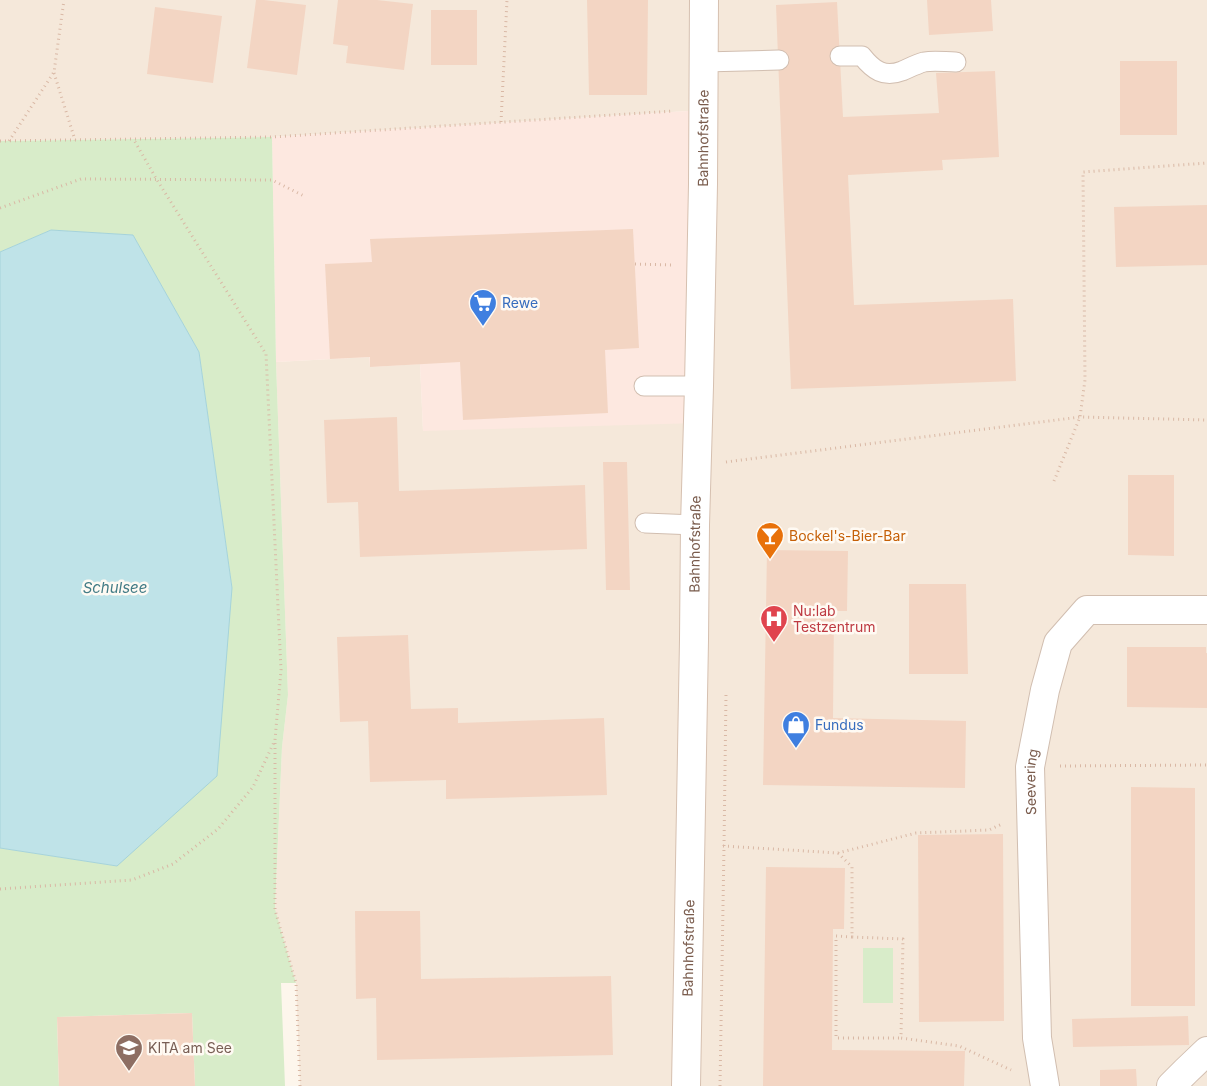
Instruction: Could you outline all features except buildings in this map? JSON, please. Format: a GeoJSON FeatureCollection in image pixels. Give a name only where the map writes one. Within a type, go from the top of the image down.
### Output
{"type":"FeatureCollection","features":[{"type":"Feature","properties":{"kind":"street","name":"Bahnhofstraße"},"geometry":{"type":"LineString","coordinates":[[686,1086],[704,110],[704,0]]}},
{"type":"Feature","properties":{"kind":"street","name":"Seevering"},"geometry":{"type":"LineString","coordinates":[[1045,1086],[1037,1038],[1030,767],[1045,690],[1058,643],[1087,610],[1207,610]]}},
{"type":"Feature","properties":{"kind":"street"},"geometry":{"type":"LineString","coordinates":[[1171,1086],[1207,1052]]}},
{"type":"Feature","properties":{"kind":"lane"},"geometry":{"type":"LineString","coordinates":[[840,56],[862,56],[871,68],[890,74],[922,62],[956,62]]}},
{"type":"Feature","properties":{"kind":"lane"},"geometry":{"type":"LineString","coordinates":[[704,62],[779,60]]}},
{"type":"Feature","properties":{"kind":"lane"},"geometry":{"type":"LineString","coordinates":[[644,386],[699,386]]}},
{"type":"Feature","properties":{"kind":"lane"},"geometry":{"type":"LineString","coordinates":[[645,523],[695,524]]}},
{"type":"Feature","properties":{"kind":"path"},"geometry":{"type":"LineString","coordinates":[[64,0],[54,72],[75,140]]}},
{"type":"Feature","properties":{"kind":"path"},"geometry":{"type":"LineString","coordinates":[[501,122],[507,0]]}},
{"type":"Feature","properties":{"kind":"path"},"geometry":{"type":"LineString","coordinates":[[8,141],[54,72]]}},
{"type":"Feature","properties":{"kind":"path"},"geometry":{"type":"LineString","coordinates":[[0,141],[272,136],[704,110]]}},
{"type":"Feature","properties":{"kind":"path"},"geometry":{"type":"LineString","coordinates":[[134,140],[266,354],[281,670],[275,740],[275,910],[296,983],[300,1086]]}},
{"type":"Feature","properties":{"kind":"path"},"geometry":{"type":"LineString","coordinates":[[1054,480],[1080,417],[1085,380],[1083,172],[1207,163]]}},
{"type":"Feature","properties":{"kind":"path"},"geometry":{"type":"LineString","coordinates":[[0,208],[81,179],[272,180],[304,196]]}},
{"type":"Feature","properties":{"kind":"path"},"geometry":{"type":"LineString","coordinates":[[635,264],[701,265]]}},
{"type":"Feature","properties":{"kind":"path"},"geometry":{"type":"LineString","coordinates":[[726,462],[1080,417],[1207,420]]}},
{"type":"Feature","properties":{"kind":"path"},"geometry":{"type":"LineString","coordinates":[[0,889],[132,880],[173,864],[218,829],[253,787],[275,740]]}},
{"type":"Feature","properties":{"kind":"path"},"geometry":{"type":"LineString","coordinates":[[1030,767],[1207,765]]}},
{"type":"Feature","properties":{"kind":"path"},"geometry":{"type":"LineString","coordinates":[[690,844],[838,853],[916,833],[989,830],[1032,809]]}},
{"type":"Feature","properties":{"kind":"path"},"geometry":{"type":"LineString","coordinates":[[838,853],[852,867],[852,937]]}},
{"type":"Feature","properties":{"kind":"path"},"geometry":{"type":"LineString","coordinates":[[901,1038],[903,939],[836,936],[836,1038],[901,1038],[959,1046],[1045,1086]]}},
{"type":"Feature","properties":{"kind":"shaded area"},"geometry":{"type":"Polygon","coordinates":[[[0,0],[1207,0],[1207,1086],[300,1086],[296,983],[275,910],[282,747],[288,695],[276,362],[370,357],[371,367],[420,364],[423,431],[704,110],[272,137],[0,141],[0,0]]]}},
{"type":"Feature","properties":{"kind":"shaded area"},"geometry":{"type":"Polygon","coordinates":[[[704,110],[698,423],[423,431],[420,364],[370,367],[369,357],[276,362],[272,137],[704,110]]]}},
{"type":"Feature","properties":{"kind":"green space"},"geometry":{"type":"Polygon","coordinates":[[[272,137],[276,362],[288,695],[282,747],[275,909],[296,983],[281,983],[285,1086],[195,1086],[192,1013],[57,1017],[59,1086],[0,1086],[0,848],[117,866],[232,588],[199,352],[133,235],[51,230],[0,252],[0,141],[272,137]]]}},
{"type":"Feature","properties":{"kind":"green space"},"geometry":{"type":"Polygon","coordinates":[[[863,948],[893,948],[893,1003],[863,1003],[863,948]]]}},
{"type":"Feature","properties":{"kind":"water","name":"Schulsee"},"geometry":{"type":"Polygon","coordinates":[[[51,230],[133,235],[199,352],[232,588],[217,776],[117,866],[0,848],[0,252],[51,230]]]}},
{"type":"Feature","properties":{"kind":"place","name":"Rewe"},"geometry":{"type":"Point","coordinates":[483,327]}},
{"type":"Feature","properties":{"kind":"place","name":"Bockel's-Bier-Bar"},"geometry":{"type":"Point","coordinates":[770,560]}},
{"type":"Feature","properties":{"kind":"place","name":"Nu:lab Testzentrum"},"geometry":{"type":"Point","coordinates":[774,643]}},
{"type":"Feature","properties":{"kind":"place","name":"Fundus"},"geometry":{"type":"Point","coordinates":[796,749]}},
{"type":"Feature","properties":{"kind":"place","name":"KITA am See"},"geometry":{"type":"Point","coordinates":[129,1072]}}]}
